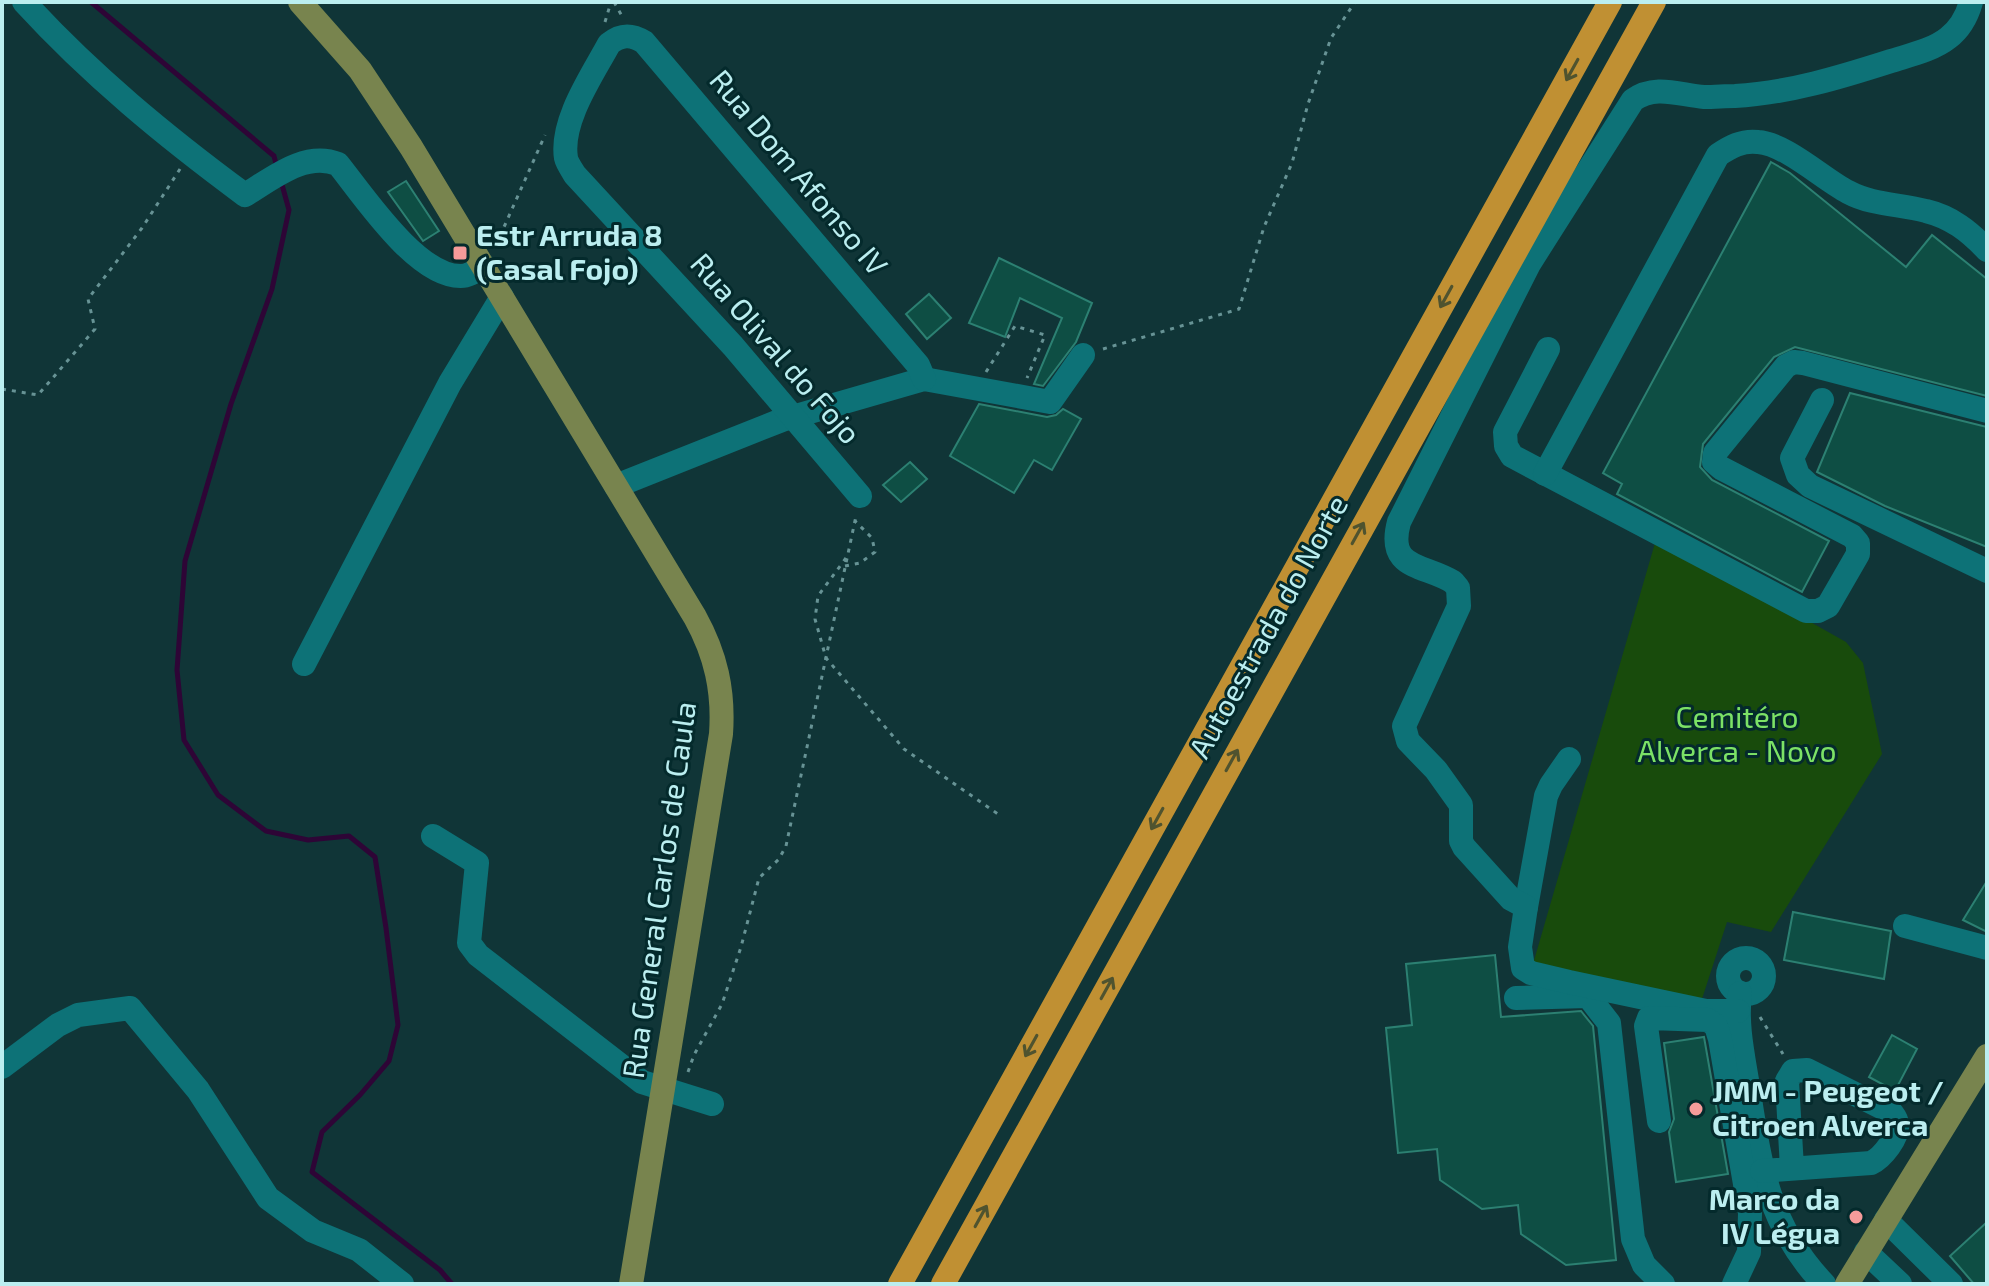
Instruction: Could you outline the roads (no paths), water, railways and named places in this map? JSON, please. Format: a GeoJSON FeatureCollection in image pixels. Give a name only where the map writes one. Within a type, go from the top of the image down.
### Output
{"type":"FeatureCollection","features":[{"type":"Feature","properties":{"kind":"highway","name":"Autoestrada do Norte"},"geometry":{"type":"LineString","coordinates":[[900,1284],[1610,2]]}},
{"type":"Feature","properties":{"kind":"highway","name":"Autoestrada do Norte"},"geometry":{"type":"LineString","coordinates":[[943,1284],[1654,2]]}},
{"type":"Feature","properties":{"kind":"main road","name":"Rua General Carlos de Caula"},"geometry":{"type":"LineString","coordinates":[[300,2],[360,70],[411,147],[704,634],[717,668],[722,698],[721,734],[672,1092],[631,1284]]}},
{"type":"Feature","properties":{"kind":"main road"},"geometry":{"type":"LineString","coordinates":[[1848,1284],[1987,1056]]}},
{"type":"Feature","properties":{"kind":"street"},"geometry":{"type":"LineString","coordinates":[[24,2],[103,83],[190,155],[245,195],[284,172],[318,160],[338,164],[394,234],[414,253],[439,270],[461,276],[484,266]]}},
{"type":"Feature","properties":{"kind":"street"},"geometry":{"type":"LineString","coordinates":[[1526,907],[1511,899],[1464,847],[1460,834],[1461,805],[1405,734],[1407,718],[1436,659],[1460,597],[1453,582],[1407,562],[1396,543],[1399,522],[1529,264],[1633,100],[1642,94],[1660,90],[1708,97],[1741,96],[1795,88],[1849,74],[1946,39],[1962,23],[1971,2]]}},
{"type":"Feature","properties":{"kind":"street","name":"Rua Dom Afonso IV"},"geometry":{"type":"LineString","coordinates":[[609,44],[617,37],[628,35],[644,42],[918,365],[924,379]]}},
{"type":"Feature","properties":{"kind":"street","name":"Rua Olival do Fojo"},"geometry":{"type":"LineString","coordinates":[[609,44],[576,105],[568,134],[566,158],[575,175],[733,346],[860,496]]}},
{"type":"Feature","properties":{"kind":"street"},"geometry":{"type":"LineString","coordinates":[[1545,474],[1718,155],[1735,144],[1757,141],[1773,146],[1850,194],[1948,218],[1970,232],[1987,250]]}},
{"type":"Feature","properties":{"kind":"street"},"geometry":{"type":"LineString","coordinates":[[304,664],[450,383],[502,297]]}},
{"type":"Feature","properties":{"kind":"street"},"geometry":{"type":"LineString","coordinates":[[1548,349],[1505,432],[1506,446],[1512,456],[1806,611],[1818,611],[1828,606],[1858,554],[1858,543],[1852,536],[1714,462],[1715,453],[1786,366],[1794,362],[1803,363],[1987,411]]}},
{"type":"Feature","properties":{"kind":"street"},"geometry":{"type":"LineString","coordinates":[[616,486],[793,417],[924,379],[1050,402],[1083,355]]}},
{"type":"Feature","properties":{"kind":"street"},"geometry":{"type":"LineString","coordinates":[[1822,400],[1792,458],[1798,475],[1810,486],[1987,571]]}},
{"type":"Feature","properties":{"kind":"street"},"geometry":{"type":"LineString","coordinates":[[1569,759],[1546,796],[1526,907],[1520,958],[1523,968],[1531,973],[1706,1011],[1739,1002],[1762,1171],[1783,1228],[1805,1264],[1824,1284]]}},
{"type":"Feature","properties":{"kind":"street"},"geometry":{"type":"LineString","coordinates":[[433,836],[477,863],[469,931],[472,949],[642,1082],[712,1104]]}},
{"type":"Feature","properties":{"kind":"street"},"geometry":{"type":"LineString","coordinates":[[1905,926],[1987,948]]}},
{"type":"Feature","properties":{"kind":"street"},"geometry":{"type":"LineString","coordinates":[[1516,998],[1588,996],[1609,1023],[1633,1239],[1644,1265],[1663,1284]]}},
{"type":"Feature","properties":{"kind":"street"},"geometry":{"type":"LineString","coordinates":[[2,1067],[58,1025],[78,1015],[130,1008],[198,1090],[268,1198],[313,1231],[359,1250],[402,1284]]}},
{"type":"Feature","properties":{"kind":"street"},"geometry":{"type":"LineString","coordinates":[[1659,1121],[1646,1026],[1649,1018],[1708,1020],[1716,1026],[1720,1039],[1750,1213],[1749,1252],[1734,1284]]}},
{"type":"Feature","properties":{"kind":"street"},"geometry":{"type":"LineString","coordinates":[[1762,1171],[1876,1162],[1897,1124],[1891,1112],[1807,1070],[1793,1071],[1787,1081],[1792,1168]]}},
{"type":"Feature","properties":{"kind":"street"},"geometry":{"type":"LineString","coordinates":[[1886,1220],[1951,1284]]}},
{"type":"Feature","properties":{"kind":"street"},"geometry":{"type":"LineString","coordinates":[[1866,1252],[1900,1284]]}},
{"type":"Feature","properties":{"kind":"waterway"},"geometry":{"type":"LineString","coordinates":[[91,2],[274,156],[277,168]]}},
{"type":"Feature","properties":{"kind":"waterway"},"geometry":{"type":"LineString","coordinates":[[281,181],[289,210],[272,289],[231,404],[185,561],[177,670],[184,740],[218,795],[266,831],[308,840],[349,836],[375,857],[398,1025],[389,1061],[322,1132],[312,1172],[440,1270],[452,1284]]}},
{"type":"Feature","properties":{"kind":"place","name":"Estr Arruda 8 (Casal Fojo)"},"geometry":{"type":"Point","coordinates":[460,253]}},
{"type":"Feature","properties":{"kind":"place","name":"JMM - Peugeot / Citroen Alverca"},"geometry":{"type":"Point","coordinates":[1696,1109]}},
{"type":"Feature","properties":{"kind":"place","name":"Marco da IV Légua"},"geometry":{"type":"Point","coordinates":[1856,1217]}},
{"type":"Feature","properties":{"kind":"park label","name":"Cemitéro Alverca - Novo"},"geometry":{"type":"Point","coordinates":[1737,735]}}]}
